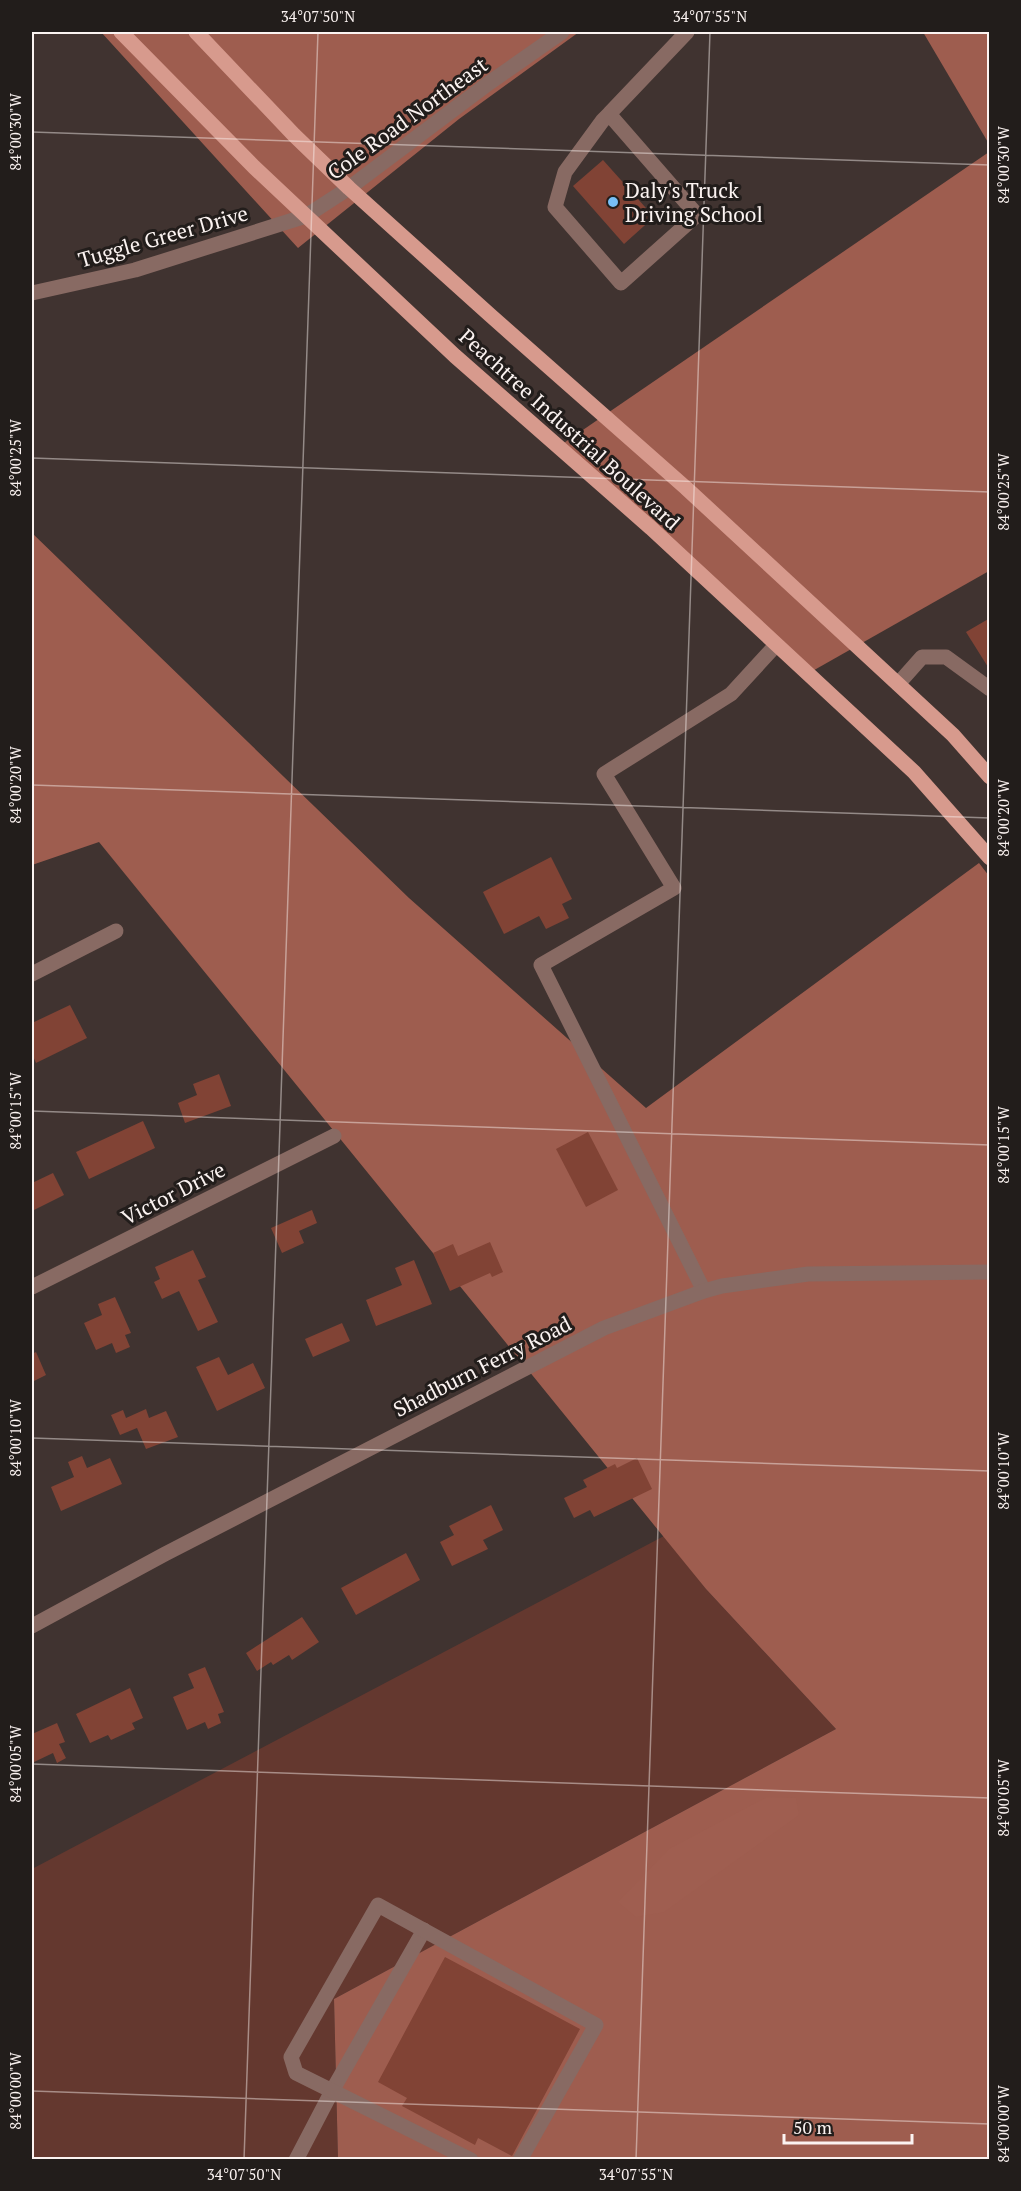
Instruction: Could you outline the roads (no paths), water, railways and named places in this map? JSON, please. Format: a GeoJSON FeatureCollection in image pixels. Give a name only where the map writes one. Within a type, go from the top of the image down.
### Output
{"type":"FeatureCollection","features":[{"type":"Feature","properties":{"kind":"main road","name":"Peachtree Industrial Boulevard"},"geometry":{"type":"LineString","coordinates":[[121,32],[254,167],[455,356],[651,528],[915,772],[990,858]]}},
{"type":"Feature","properties":{"kind":"main road","name":"Peachtree Industrial Boulevard"},"geometry":{"type":"LineString","coordinates":[[196,32],[294,135],[349,188],[686,488],[952,735],[990,777]]}},
{"type":"Feature","properties":{"kind":"street","name":"Cole Road Northeast"},"geometry":{"type":"LineString","coordinates":[[306,216],[349,188],[489,83],[562,32]]}},
{"type":"Feature","properties":{"kind":"street"},"geometry":{"type":"LineString","coordinates":[[609,114],[697,216],[621,283],[555,207],[565,172],[609,114],[687,32]]}},
{"type":"Feature","properties":{"kind":"street","name":"Tuggle Greer Drive"},"geometry":{"type":"LineString","coordinates":[[32,293],[135,270],[306,216]]}},
{"type":"Feature","properties":{"kind":"street"},"geometry":{"type":"LineString","coordinates":[[704,1291],[541,965],[674,888],[604,774],[731,694],[776,645]]}},
{"type":"Feature","properties":{"kind":"street"},"geometry":{"type":"LineString","coordinates":[[898,684],[922,657],[946,657],[990,688]]}},
{"type":"Feature","properties":{"kind":"street"},"geometry":{"type":"LineString","coordinates":[[32,974],[116,931]]}},
{"type":"Feature","properties":{"kind":"street","name":"Victor Drive"},"geometry":{"type":"LineString","coordinates":[[32,1287],[334,1136]]}},
{"type":"Feature","properties":{"kind":"street","name":"Shadburn Ferry Road"},"geometry":{"type":"LineString","coordinates":[[32,1626],[176,1548],[604,1328],[704,1291],[722,1286],[808,1274],[990,1272]]}},
{"type":"Feature","properties":{"kind":"street"},"geometry":{"type":"LineString","coordinates":[[471,2160],[296,2073],[291,2057],[378,1905],[596,2025],[520,2160]]}},
{"type":"Feature","properties":{"kind":"street"},"geometry":{"type":"LineString","coordinates":[[296,2160],[332,2091],[424,1930]]}},
{"type":"Feature","properties":{"kind":"place","name":"Daly's Truck Driving School"},"geometry":{"type":"Point","coordinates":[613,202]}}]}
